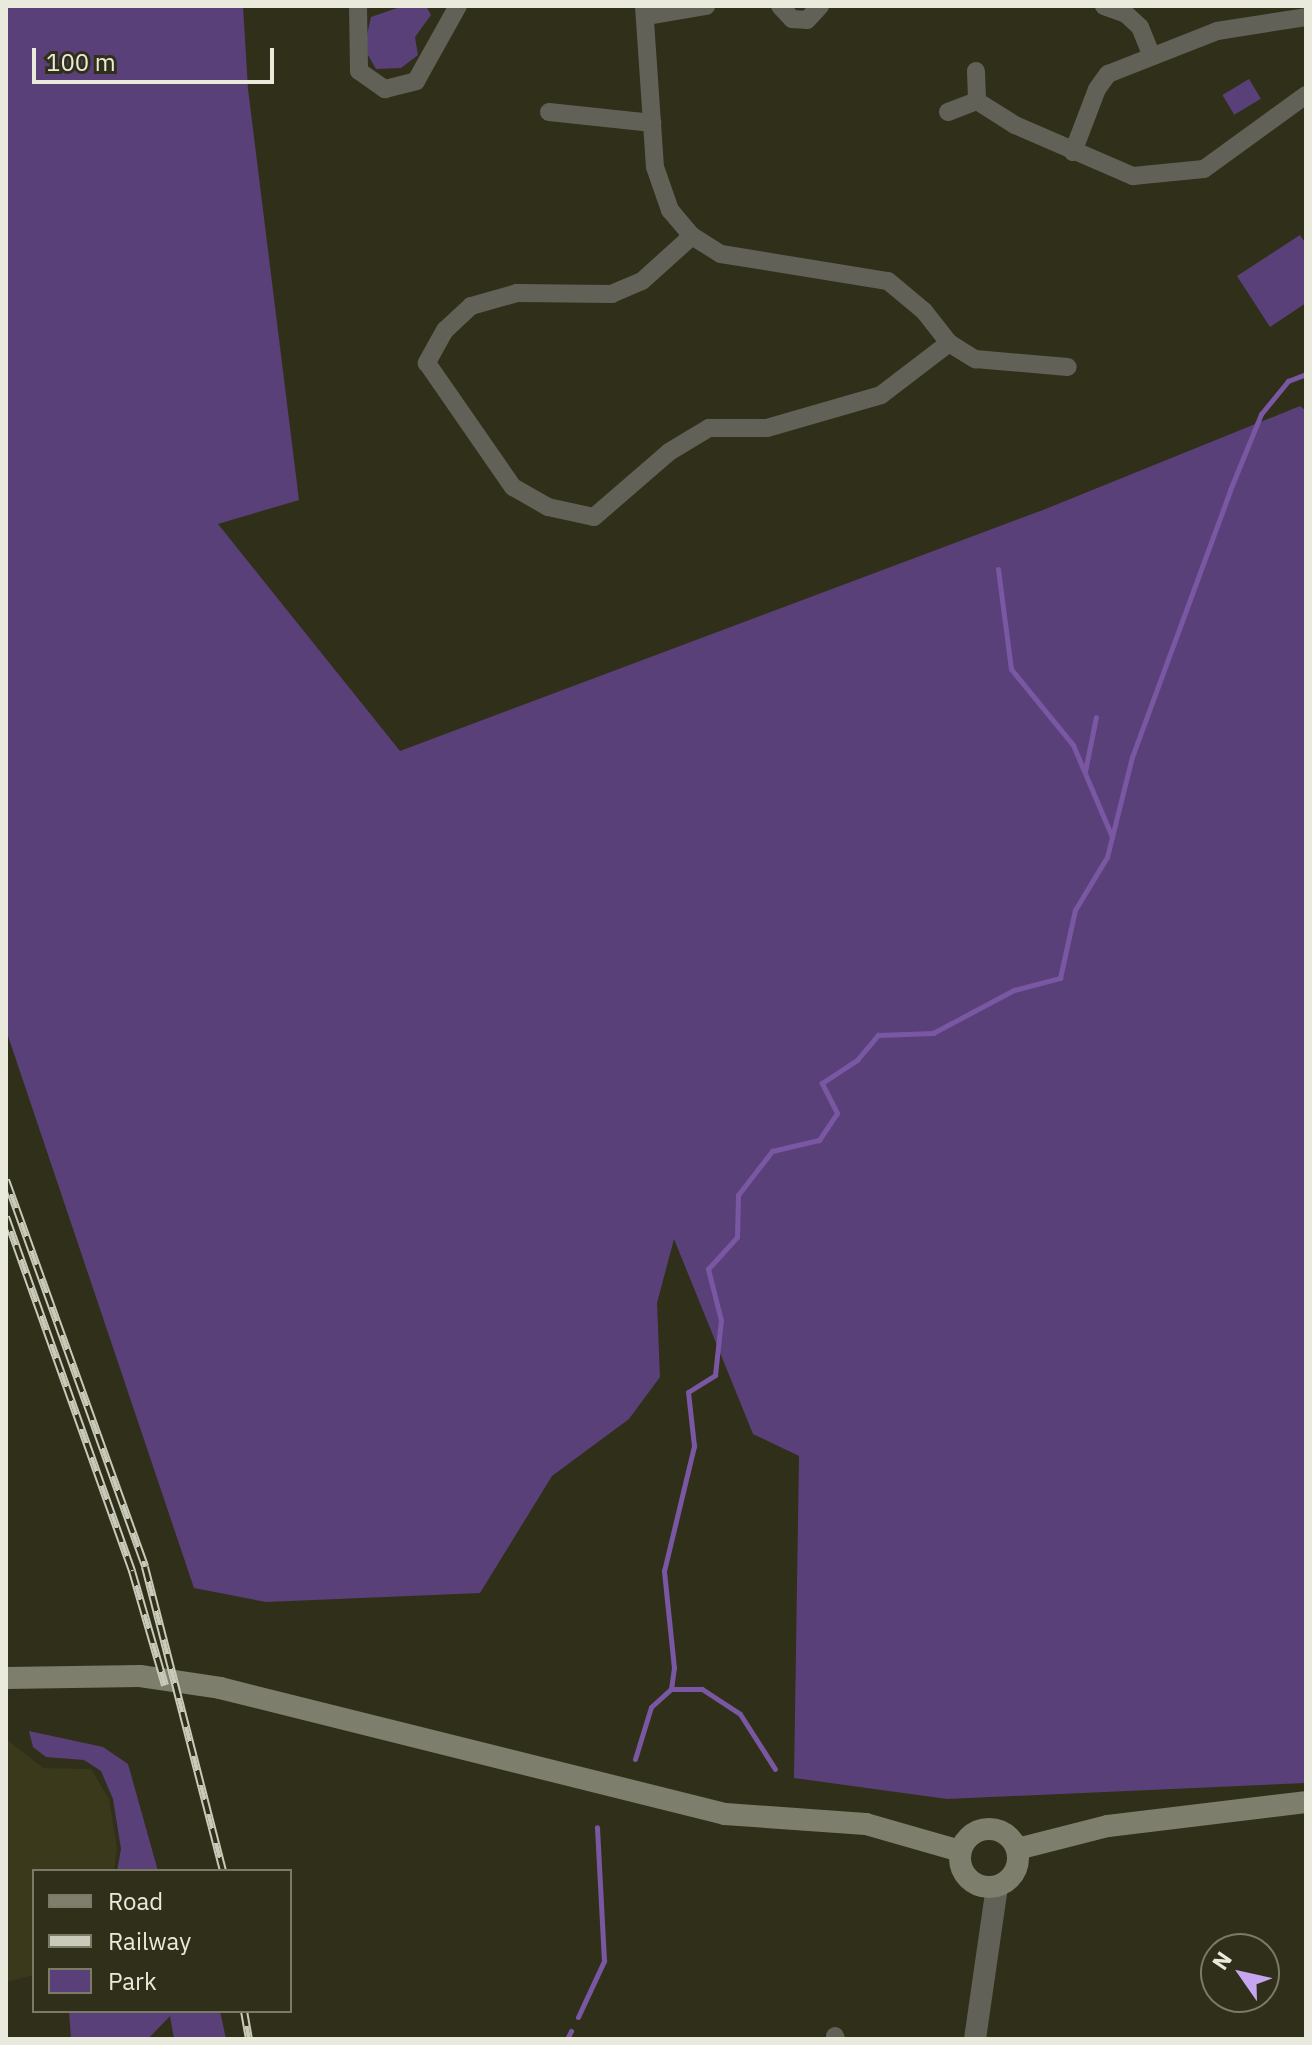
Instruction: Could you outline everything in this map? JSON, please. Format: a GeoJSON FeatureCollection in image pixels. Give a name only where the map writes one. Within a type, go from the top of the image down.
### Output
{"type":"FeatureCollection","features":[{"type":"Feature","properties":{"kind":"main road"},"geometry":{"type":"LineString","coordinates":[[6,1678],[140,1676],[220,1688],[725,1814],[866,1824],[960,1851]]}},
{"type":"Feature","properties":{"kind":"main road"},"geometry":{"type":"LineString","coordinates":[[1017,1849],[1108,1826],[1306,1802]]}},
{"type":"Feature","properties":{"kind":"main road"},"geometry":{"type":"LineString","coordinates":[[992,1829],[1006,1834],[1017,1849],[1016,1871],[997,1887],[969,1880],[960,1864],[960,1851],[973,1833],[992,1829]]}},
{"type":"Feature","properties":{"kind":"street"},"geometry":{"type":"LineString","coordinates":[[358,6],[359,71],[385,89],[416,81],[458,6]]}},
{"type":"Feature","properties":{"kind":"street"},"geometry":{"type":"LineString","coordinates":[[706,6],[645,11],[655,167],[670,210],[692,236],[721,254],[888,281],[924,311],[949,343],[975,359],[1068,367]]}},
{"type":"Feature","properties":{"kind":"street"},"geometry":{"type":"LineString","coordinates":[[780,6],[792,19],[807,20],[820,6]]}},
{"type":"Feature","properties":{"kind":"street"},"geometry":{"type":"LineString","coordinates":[[1104,6],[1126,14],[1140,27],[1151,54]]}},
{"type":"Feature","properties":{"kind":"street"},"geometry":{"type":"LineString","coordinates":[[1073,152],[1108,74],[1151,54],[1217,31],[1283,13],[1306,17]]}},
{"type":"Feature","properties":{"kind":"street"},"geometry":{"type":"LineString","coordinates":[[976,71],[977,101]]}},
{"type":"Feature","properties":{"kind":"street"},"geometry":{"type":"LineString","coordinates":[[948,112],[977,101],[1073,152],[1133,176],[1204,169],[1306,95]]}},
{"type":"Feature","properties":{"kind":"street"},"geometry":{"type":"LineString","coordinates":[[549,112],[652,123]]}},
{"type":"Feature","properties":{"kind":"street"},"geometry":{"type":"LineString","coordinates":[[692,236],[642,281],[612,294],[517,293],[471,306],[445,330],[427,363],[513,487],[548,507],[594,517],[669,452],[709,428],[767,428],[881,395],[949,343]]}},
{"type":"Feature","properties":{"kind":"street"},"geometry":{"type":"LineString","coordinates":[[975,2039],[997,1887]]}},
{"type":"Feature","properties":{"kind":"shaded area"},"geometry":{"type":"Polygon","coordinates":[[[6,1739],[43,1768],[91,1769],[109,1799],[117,1848],[114,1869],[32,1869],[32,1976],[6,1982],[6,1739]]]}},
{"type":"Feature","properties":{"kind":"green space"},"geometry":{"type":"Polygon","coordinates":[[[6,6],[243,6],[248,89],[299,500],[218,524],[400,751],[1043,510],[1300,406],[1306,411],[1306,1783],[947,1799],[794,1778],[799,1456],[753,1434],[674,1239],[657,1303],[660,1377],[629,1419],[552,1476],[480,1593],[266,1602],[194,1588],[6,1030],[6,6]]]}},
{"type":"Feature","properties":{"kind":"green space"},"geometry":{"type":"Polygon","coordinates":[[[403,6],[426,6],[431,15],[415,37],[418,55],[401,68],[376,69],[364,48],[371,17],[403,6]]]}},
{"type":"Feature","properties":{"kind":"green space"},"geometry":{"type":"Polygon","coordinates":[[[1249,79],[1261,99],[1234,115],[1222,95],[1249,79]]]}},
{"type":"Feature","properties":{"kind":"green space"},"geometry":{"type":"Polygon","coordinates":[[[1300,235],[1306,244],[1306,303],[1270,327],[1237,276],[1300,235]]]}},
{"type":"Feature","properties":{"kind":"green space"},"geometry":{"type":"Polygon","coordinates":[[[29,1731],[103,1747],[128,1764],[157,1869],[117,1869],[121,1849],[113,1799],[101,1771],[84,1760],[46,1757],[33,1747],[29,1731]]]}},
{"type":"Feature","properties":{"kind":"green space"},"geometry":{"type":"Polygon","coordinates":[[[69,2013],[220,2013],[226,2039],[174,2039],[170,2016],[148,2039],[71,2039],[69,2013]]]}},
{"type":"Feature","properties":{"kind":"waterway"},"geometry":{"type":"LineString","coordinates":[[635,1759],[651,1707],[671,1689],[674,1668],[664,1571],[694,1446],[688,1392],[715,1375],[721,1320],[708,1269],[737,1237],[738,1195],[772,1151],[819,1140],[837,1113],[822,1083],[857,1060],[878,1035],[933,1033],[1014,990],[1060,978],[1075,910],[1107,857],[1132,757],[1230,490],[1261,414],[1288,381],[1306,374]]}},
{"type":"Feature","properties":{"kind":"waterway"},"geometry":{"type":"LineString","coordinates":[[998,569],[1011,669],[1073,745],[1112,837]]}},
{"type":"Feature","properties":{"kind":"waterway"},"geometry":{"type":"LineString","coordinates":[[1085,771],[1096,717]]}},
{"type":"Feature","properties":{"kind":"waterway"},"geometry":{"type":"LineString","coordinates":[[671,1689],[702,1689],[740,1714],[775,1769]]}},
{"type":"Feature","properties":{"kind":"waterway"},"geometry":{"type":"LineString","coordinates":[[578,2017],[604,1961],[597,1827]]}},
{"type":"Feature","properties":{"kind":"waterway"},"geometry":{"type":"LineString","coordinates":[[567,2039],[571,2031]]}},
{"type":"Feature","properties":{"kind":"railway"},"geometry":{"type":"LineString","coordinates":[[6,1180],[145,1567],[222,1869]]}},
{"type":"Feature","properties":{"kind":"railway"},"geometry":{"type":"LineString","coordinates":[[6,1217],[132,1571],[165,1685]]}},
{"type":"Feature","properties":{"kind":"railway"},"geometry":{"type":"LineString","coordinates":[[244,2013],[249,2039]]}}]}
